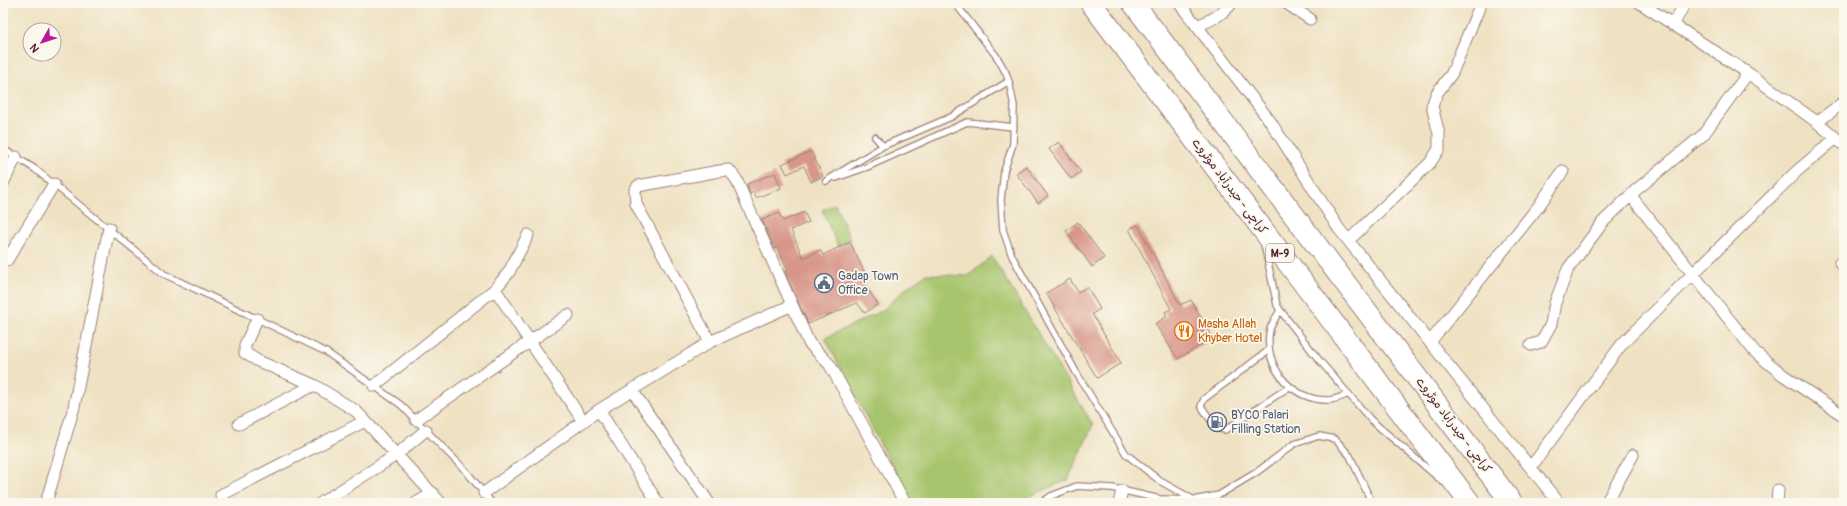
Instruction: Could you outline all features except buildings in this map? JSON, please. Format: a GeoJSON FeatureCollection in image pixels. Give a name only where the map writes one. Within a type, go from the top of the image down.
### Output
{"type":"FeatureCollection","features":[{"type":"Feature","properties":{"kind":"highway","name":"کراچی - حیدرآباد موٹروے"},"geometry":{"type":"LineString","coordinates":[[1091,3],[1469,503]]}},
{"type":"Feature","properties":{"kind":"highway","name":"کراچی - حیدرآباد موٹروے"},"geometry":{"type":"LineString","coordinates":[[1133,3],[1512,503]]}},
{"type":"Feature","properties":{"kind":"street"},"geometry":{"type":"LineString","coordinates":[[1179,3],[1270,121],[1339,229],[1559,503]]}},
{"type":"Feature","properties":{"kind":"street"},"geometry":{"type":"LineString","coordinates":[[1197,26],[1217,17],[1232,3]]}},
{"type":"Feature","properties":{"kind":"street"},"geometry":{"type":"LineString","coordinates":[[1286,3],[1310,19]]}},
{"type":"Feature","properties":{"kind":"street"},"geometry":{"type":"LineString","coordinates":[[1349,240],[1430,163],[1439,149],[1439,134],[1432,106],[1437,93],[1452,73],[1481,3]]}},
{"type":"Feature","properties":{"kind":"street"},"geometry":{"type":"LineString","coordinates":[[1531,467],[1622,344],[1797,171],[1839,142],[1817,122],[1748,73],[1640,3]]}},
{"type":"Feature","properties":{"kind":"street"},"geometry":{"type":"LineString","coordinates":[[1673,25],[1685,3]]}},
{"type":"Feature","properties":{"kind":"street"},"geometry":{"type":"LineString","coordinates":[[1531,345],[1541,342],[1551,324],[1555,303],[1568,270],[1603,222],[1631,196],[1703,135],[1748,73]]}},
{"type":"Feature","properties":{"kind":"street"},"geometry":{"type":"LineString","coordinates":[[1817,122],[1844,102]]}},
{"type":"Feature","properties":{"kind":"street"},"geometry":{"type":"LineString","coordinates":[[3,183],[16,157]]}},
{"type":"Feature","properties":{"kind":"street"},"geometry":{"type":"LineString","coordinates":[[710,342],[636,204],[635,190],[638,186],[719,170],[729,170],[736,179],[809,343],[830,365],[906,503]]}},
{"type":"Feature","properties":{"kind":"street"},"geometry":{"type":"LineString","coordinates":[[1430,342],[1538,207],[1563,170]]}},
{"type":"Feature","properties":{"kind":"street"},"geometry":{"type":"LineString","coordinates":[[7,260],[54,184]]}},
{"type":"Feature","properties":{"kind":"street"},"geometry":{"type":"LineString","coordinates":[[1631,196],[1755,352],[1783,375],[1844,416]]}},
{"type":"Feature","properties":{"kind":"street"},"geometry":{"type":"LineString","coordinates":[[46,503],[74,407],[110,228]]}},
{"type":"Feature","properties":{"kind":"street"},"geometry":{"type":"LineString","coordinates":[[374,386],[495,289],[509,272],[528,235]]}},
{"type":"Feature","properties":{"kind":"street"},"geometry":{"type":"LineString","coordinates":[[495,289],[583,421]]}},
{"type":"Feature","properties":{"kind":"street"},"geometry":{"type":"LineString","coordinates":[[484,493],[599,410],[710,342],[792,305]]}},
{"type":"Feature","properties":{"kind":"street"},"geometry":{"type":"LineString","coordinates":[[416,420],[568,315]]}},
{"type":"Feature","properties":{"kind":"street"},"geometry":{"type":"LineString","coordinates":[[257,319],[245,345],[245,353],[258,361],[314,385],[356,411],[441,503]]}},
{"type":"Feature","properties":{"kind":"street"},"geometry":{"type":"LineString","coordinates":[[239,424],[314,385]]}},
{"type":"Feature","properties":{"kind":"street"},"geometry":{"type":"LineString","coordinates":[[632,390],[709,503]]}},
{"type":"Feature","properties":{"kind":"street"},"geometry":{"type":"LineString","coordinates":[[599,410],[658,503]]}},
{"type":"Feature","properties":{"kind":"street"},"geometry":{"type":"LineString","coordinates":[[222,495],[365,421]]}},
{"type":"Feature","properties":{"kind":"street"},"geometry":{"type":"LineString","coordinates":[[325,502],[396,455],[426,430]]}},
{"type":"Feature","properties":{"kind":"street"},"geometry":{"type":"LineString","coordinates":[[1606,503],[1633,455]]}},
{"type":"Feature","properties":{"kind":"street"},"geometry":{"type":"LineString","coordinates":[[1777,503],[1778,490]]}},
{"type":"Feature","properties":{"kind":"street"},"geometry":{"type":"LineString","coordinates":[[1119,503],[1122,491]]}},
{"type":"Feature","properties":{"kind":"street"},"geometry":{"type":"LineString","coordinates":[[416,503],[433,493]]}},
{"type":"Feature","properties":{"kind":"lane"},"geometry":{"type":"LineString","coordinates":[[955,3],[997,57],[1009,81],[1014,106],[1013,144],[1004,171],[1001,200],[1003,230],[1012,256],[1076,372],[1126,454],[1160,481],[1194,500]]}},
{"type":"Feature","properties":{"kind":"lane"},"geometry":{"type":"LineString","coordinates":[[1009,81],[951,117],[883,146],[826,181],[867,167],[967,122],[1014,127]]}},
{"type":"Feature","properties":{"kind":"lane"},"geometry":{"type":"LineString","coordinates":[[875,137],[883,146]]}},
{"type":"Feature","properties":{"kind":"lane"},"geometry":{"type":"LineString","coordinates":[[3,149],[35,169],[110,228],[164,274],[326,352],[401,405],[466,471],[492,503]]}},
{"type":"Feature","properties":{"kind":"lane"},"geometry":{"type":"LineString","coordinates":[[1261,228],[1277,305],[1280,310],[1319,360],[1371,420],[1469,503]]}},
{"type":"Feature","properties":{"kind":"lane"},"geometry":{"type":"LineString","coordinates":[[1280,310],[1270,329],[1269,350],[1275,370],[1289,387],[1308,397],[1329,400],[1350,394]]}},
{"type":"Feature","properties":{"kind":"lane"},"geometry":{"type":"LineString","coordinates":[[1269,350],[1204,399],[1201,406],[1216,428],[1225,430],[1289,387]]}},
{"type":"Feature","properties":{"kind":"lane"},"geometry":{"type":"LineString","coordinates":[[1042,503],[1051,496],[1077,486],[1122,491],[1160,499],[1194,500],[1218,495],[1257,472],[1294,444],[1319,436],[1335,439],[1350,456],[1372,503]]}},
{"type":"Feature","properties":{"kind":"green space"},"geometry":{"type":"Polygon","coordinates":[[[835,204],[851,240],[838,246],[822,210],[835,204]]]}},
{"type":"Feature","properties":{"kind":"green space"},"geometry":{"type":"Polygon","coordinates":[[[992,256],[1093,425],[1068,480],[1013,503],[911,503],[825,338],[883,310],[907,287],[926,274],[968,276],[992,256]]]}},
{"type":"Feature","properties":{"kind":"place","name":"Gadap Town Office"},"geometry":{"type":"Point","coordinates":[824,283]}},
{"type":"Feature","properties":{"kind":"place","name":"Masha Allah Khyber Hotel"},"geometry":{"type":"Point","coordinates":[1184,331]}},
{"type":"Feature","properties":{"kind":"place","name":"BYCO Palari Filling Station"},"geometry":{"type":"Point","coordinates":[1217,422]}}]}
